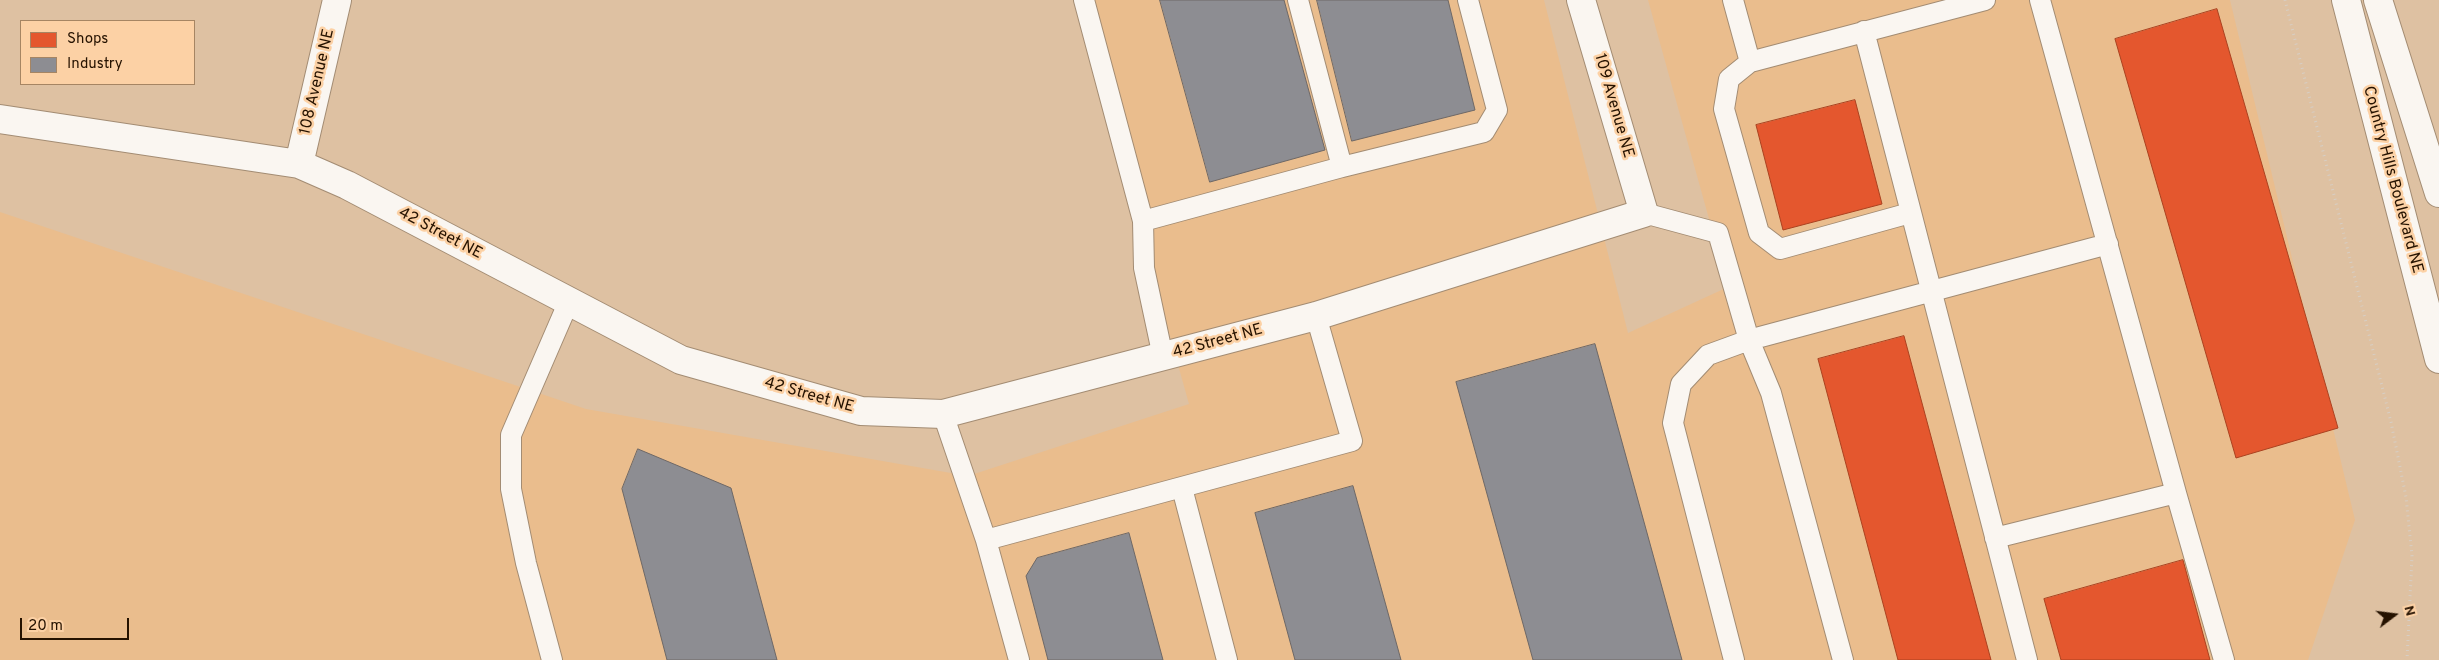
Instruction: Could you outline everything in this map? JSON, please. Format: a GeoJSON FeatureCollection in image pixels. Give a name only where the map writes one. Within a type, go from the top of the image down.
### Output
{"type":"FeatureCollection","features":[{"type":"Feature","properties":{"kind":"street","name":"108 Avenue NE"},"geometry":{"type":"LineString","coordinates":[[299,164],[337,0]]}},
{"type":"Feature","properties":{"kind":"street","name":"109 Avenue NE"},"geometry":{"type":"LineString","coordinates":[[1581,0],[1644,213]]}},
{"type":"Feature","properties":{"kind":"street","name":"Country Hills Boulevard NE"},"geometry":{"type":"LineString","coordinates":[[2346,0],[2439,359]]}},
{"type":"Feature","properties":{"kind":"street"},"geometry":{"type":"LineString","coordinates":[[2378,0],[2439,193]]}},
{"type":"Feature","properties":{"kind":"street","name":"42 Street NE"},"geometry":{"type":"LineString","coordinates":[[0,118],[299,164],[346,185],[681,360],[861,411],[943,414],[1316,316],[1644,213]]}},
{"type":"Feature","properties":{"kind":"lane"},"geometry":{"type":"LineString","coordinates":[[1084,0],[1143,221],[1144,268],[1163,357]]}},
{"type":"Feature","properties":{"kind":"lane"},"geometry":{"type":"LineString","coordinates":[[1298,0],[1342,167]]}},
{"type":"Feature","properties":{"kind":"lane"},"geometry":{"type":"LineString","coordinates":[[1143,221],[1342,167],[1484,132],[1498,110],[1468,0]]}},
{"type":"Feature","properties":{"kind":"lane"},"geometry":{"type":"LineString","coordinates":[[1733,0],[1750,62]]}},
{"type":"Feature","properties":{"kind":"lane"},"geometry":{"type":"LineString","coordinates":[[1910,213],[1780,249],[1759,233],[1724,109],[1729,79],[1750,62],[1985,0]]}},
{"type":"Feature","properties":{"kind":"lane"},"geometry":{"type":"LineString","coordinates":[[2040,0],[2224,660]]}},
{"type":"Feature","properties":{"kind":"lane"},"geometry":{"type":"LineString","coordinates":[[1864,31],[2026,660]]}},
{"type":"Feature","properties":{"kind":"lane"},"geometry":{"type":"LineString","coordinates":[[1644,213],[1718,233],[1749,340],[1771,393],[1843,660]]}},
{"type":"Feature","properties":{"kind":"lane"},"geometry":{"type":"LineString","coordinates":[[1734,660],[1673,423],[1681,384],[1708,355],[1749,340],[2108,244]]}},
{"type":"Feature","properties":{"kind":"lane"},"geometry":{"type":"LineString","coordinates":[[552,660],[526,563],[511,489],[512,435],[569,301]]}},
{"type":"Feature","properties":{"kind":"lane"},"geometry":{"type":"LineString","coordinates":[[986,540],[1352,440],[1316,316]]}},
{"type":"Feature","properties":{"kind":"lane"},"geometry":{"type":"LineString","coordinates":[[943,414],[986,540],[1019,660]]}},
{"type":"Feature","properties":{"kind":"lane"},"geometry":{"type":"LineString","coordinates":[[1182,488],[1227,660]]}},
{"type":"Feature","properties":{"kind":"lane"},"geometry":{"type":"LineString","coordinates":[[1995,538],[2176,493]]}},
{"type":"Feature","properties":{"kind":"path"},"geometry":{"type":"LineString","coordinates":[[2285,0],[2391,422],[2406,497],[2412,556],[2407,660]]}},
{"type":"Feature","properties":{"kind":"shaded area"},"geometry":{"type":"Polygon","coordinates":[[[1076,0],[1544,0],[1628,333],[1728,287],[1648,0],[2230,0],[2355,520],[2308,660],[0,660],[0,212],[586,409],[968,476],[1189,404],[1076,0]]]}},
{"type":"Feature","properties":{"kind":"building: Shops"},"geometry":{"type":"Polygon","coordinates":[[[2217,9],[2338,428],[2236,458],[2115,39],[2217,9]]]}},
{"type":"Feature","properties":{"kind":"building: Shops"},"geometry":{"type":"Polygon","coordinates":[[[1855,100],[1882,204],[1783,230],[1756,125],[1855,100]]]}},
{"type":"Feature","properties":{"kind":"building: Shops"},"geometry":{"type":"Polygon","coordinates":[[[1904,336],[1991,660],[1898,660],[1818,359],[1904,336]]]}},
{"type":"Feature","properties":{"kind":"building: Shops"},"geometry":{"type":"Polygon","coordinates":[[[2183,560],[2210,660],[2061,660],[2044,599],[2183,560]]]}},
{"type":"Feature","properties":{"kind":"building: Industry"},"geometry":{"type":"Polygon","coordinates":[[[1160,0],[1284,0],[1325,150],[1210,182],[1160,0]]]}},
{"type":"Feature","properties":{"kind":"building: Industry"},"geometry":{"type":"Polygon","coordinates":[[[1317,0],[1448,0],[1475,110],[1352,141],[1317,0]]]}},
{"type":"Feature","properties":{"kind":"building: Industry"},"geometry":{"type":"Polygon","coordinates":[[[1595,344],[1682,660],[1533,660],[1456,382],[1595,344]]]}},
{"type":"Feature","properties":{"kind":"building: Industry"},"geometry":{"type":"Polygon","coordinates":[[[638,449],[731,488],[777,660],[667,660],[622,489],[638,449]]]}},
{"type":"Feature","properties":{"kind":"building: Industry"},"geometry":{"type":"Polygon","coordinates":[[[1353,486],[1401,660],[1295,660],[1255,513],[1353,486]]]}},
{"type":"Feature","properties":{"kind":"building: Industry"},"geometry":{"type":"Polygon","coordinates":[[[1129,533],[1163,660],[1048,660],[1026,576],[1037,558],[1129,533]]]}}]}
